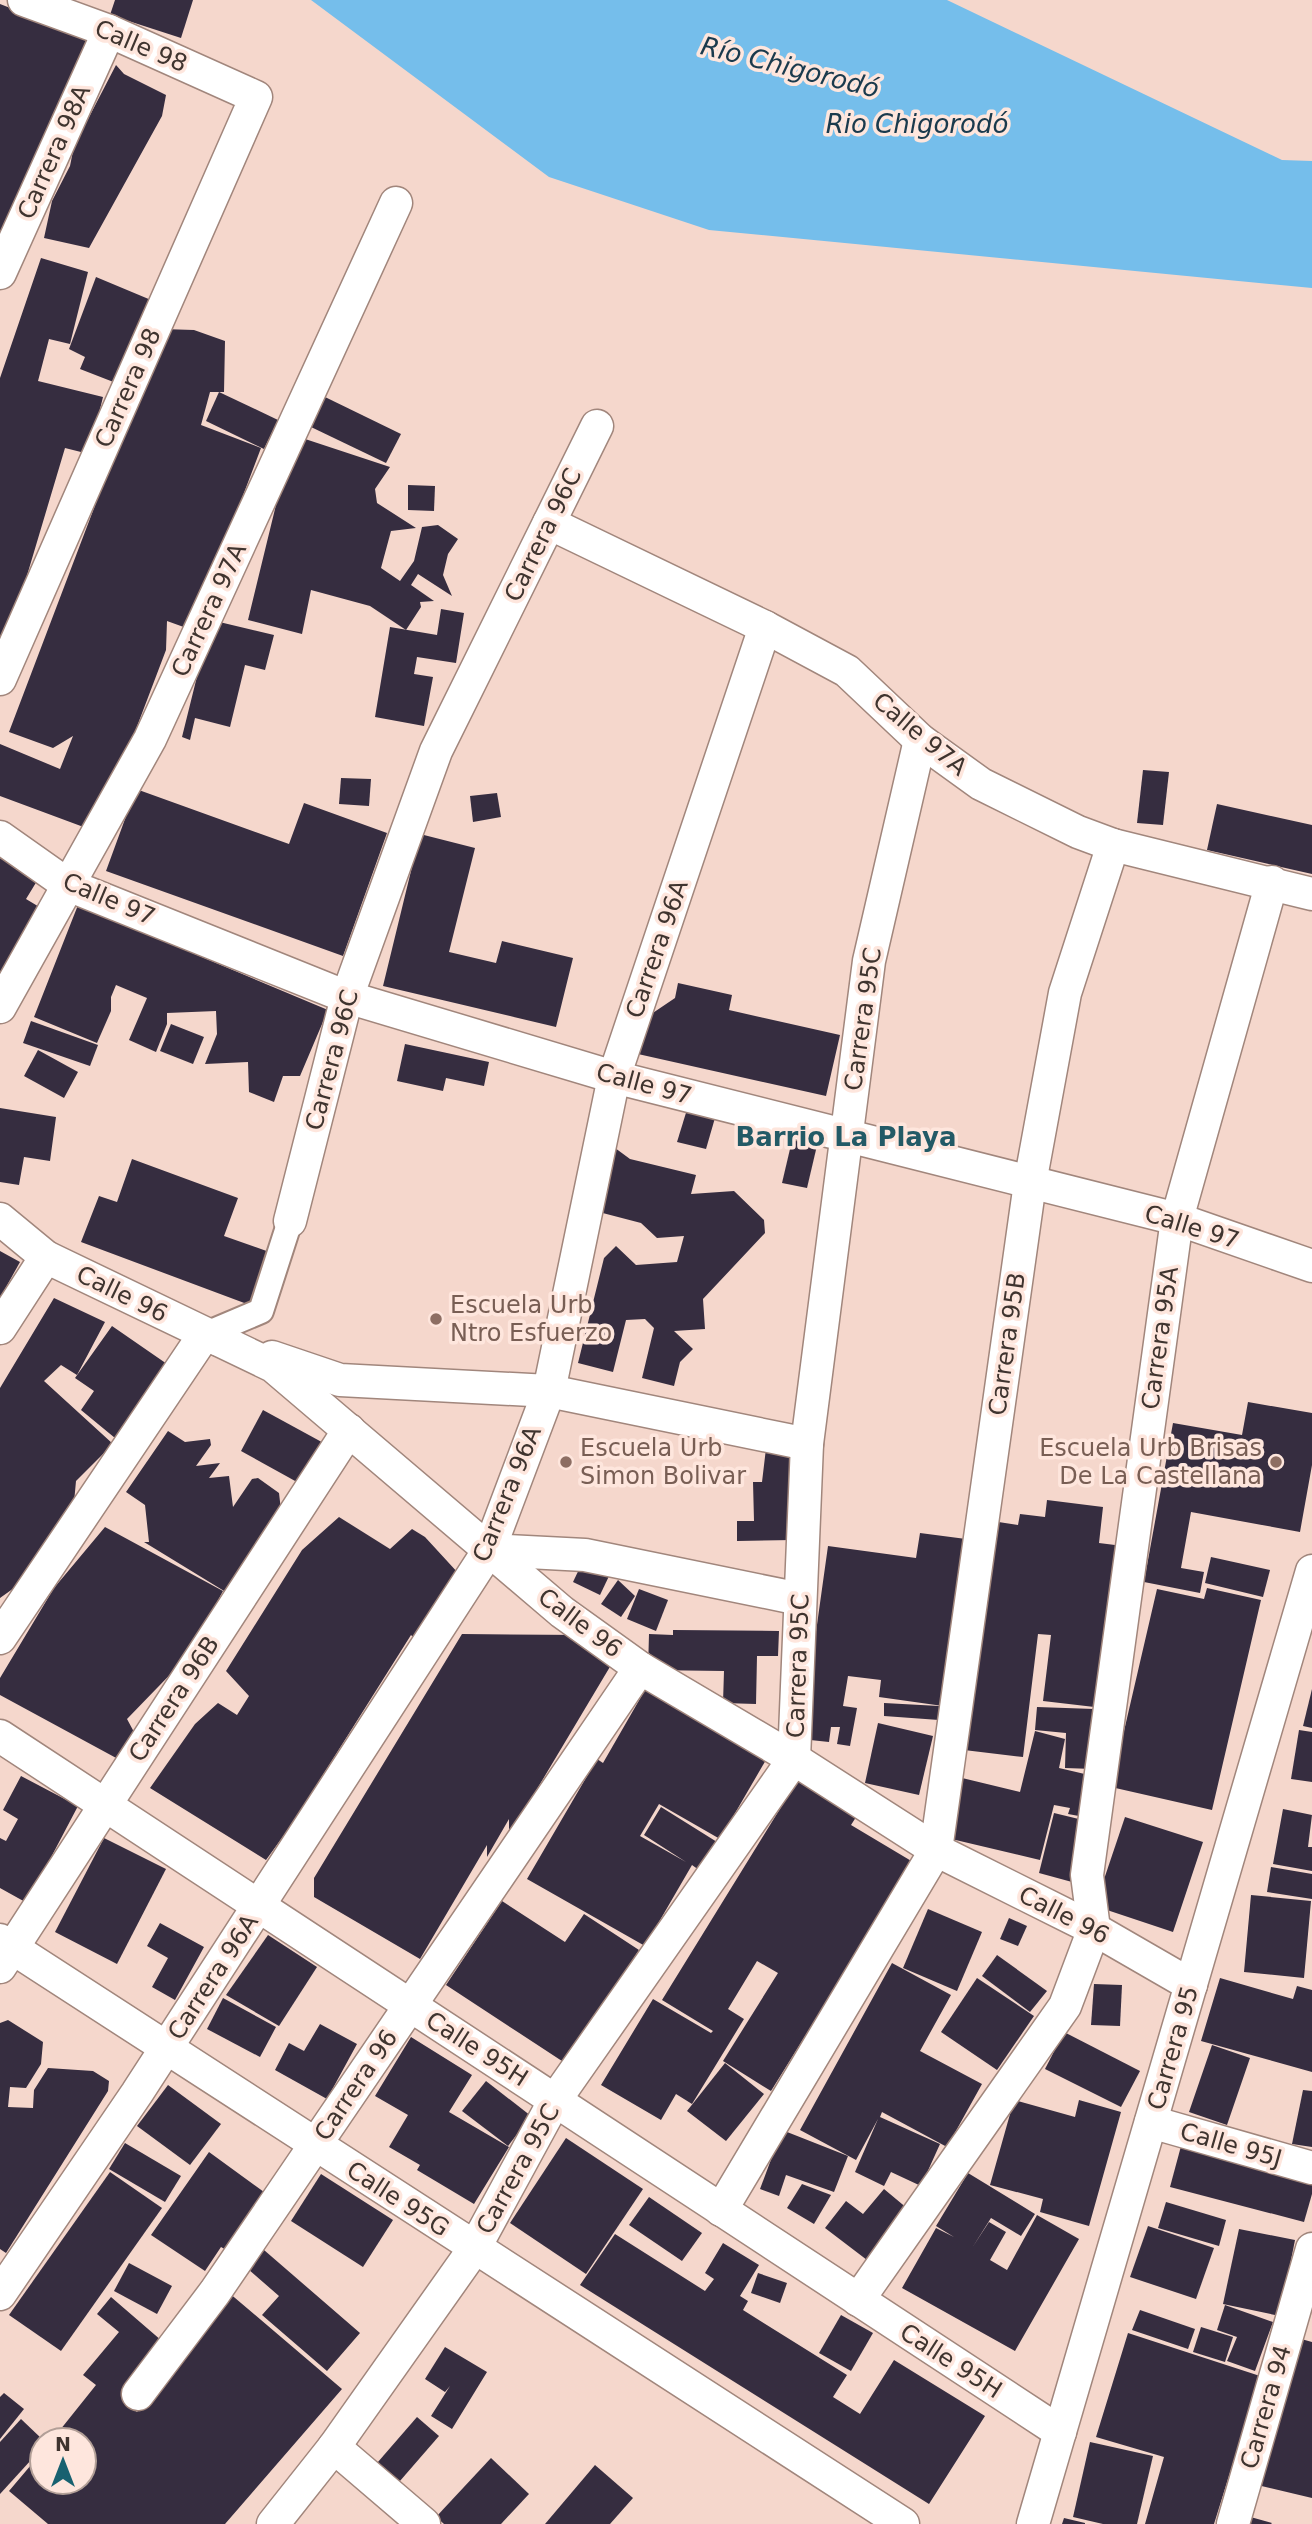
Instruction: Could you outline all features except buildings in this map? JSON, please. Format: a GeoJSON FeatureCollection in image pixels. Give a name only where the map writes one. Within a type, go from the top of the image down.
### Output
{"type":"FeatureCollection","features":[{"type":"Feature","properties":{"kind":"street","name":"Calle 98"},"geometry":{"type":"LineString","coordinates":[[24,0],[109,31],[256,97]]}},
{"type":"Feature","properties":{"kind":"street","name":"Carrera 98A"},"geometry":{"type":"LineString","coordinates":[[0,273],[109,31]]}},
{"type":"Feature","properties":{"kind":"street","name":"Carrera 98"},"geometry":{"type":"LineString","coordinates":[[0,679],[256,97]]}},
{"type":"Feature","properties":{"kind":"street","name":"Carrera 97A"},"geometry":{"type":"LineString","coordinates":[[0,1007],[150,739],[396,203]]}},
{"type":"Feature","properties":{"kind":"street","name":"Carrera 96C"},"geometry":{"type":"LineString","coordinates":[[204,1335],[261,1311],[290,1221],[347,997],[436,751],[597,426]]}},
{"type":"Feature","properties":{"kind":"street","name":"Calle 97A"},"geometry":{"type":"LineString","coordinates":[[549,523],[765,627],[847,671],[920,740],[981,784],[1078,832],[1114,845],[1312,894]]}},
{"type":"Feature","properties":{"kind":"street","name":"Carrera 96A"},"geometry":{"type":"LineString","coordinates":[[0,2294],[166,2048],[489,1550],[549,1391],[614,1077],[765,627]]}},
{"type":"Feature","properties":{"kind":"street","name":"Carrera 95C"},"geometry":{"type":"LineString","coordinates":[[272,2524],[334,2447],[474,2249],[555,2101],[794,1759],[807,1444],[869,961],[920,740]]}},
{"type":"Feature","properties":{"kind":"street","name":"Calle 97"},"geometry":{"type":"LineString","coordinates":[[0,837],[68,885],[347,997],[614,1077],[1177,1219],[1312,1266]]}},
{"type":"Feature","properties":{"kind":"street","name":"Carrera 95B"},"geometry":{"type":"LineString","coordinates":[[936,1850],[1030,1183],[1065,993],[1114,845]]}},
{"type":"Feature","properties":{"kind":"street","name":"Carrera 95A"},"geometry":{"type":"LineString","coordinates":[[1094,1929],[1087,1875],[1177,1219],[1272,883]]}},
{"type":"Feature","properties":{"kind":"street","name":"Calle 96"},"geometry":{"type":"LineString","coordinates":[[0,1219],[46,1256],[272,1366],[562,1612],[640,1668],[794,1759],[936,1850],[1094,1929],[1191,1985]]}},
{"type":"Feature","properties":{"kind":"street"},"geometry":{"type":"LineString","coordinates":[[0,1328],[46,1256]]}},
{"type":"Feature","properties":{"kind":"street"},"geometry":{"type":"LineString","coordinates":[[0,1638],[204,1335],[340,1380],[549,1391],[807,1444]]}},
{"type":"Feature","properties":{"kind":"street","name":"Carrera 96B"},"geometry":{"type":"LineString","coordinates":[[4,1952],[105,1805],[349,1430]]}},
{"type":"Feature","properties":{"kind":"street"},"geometry":{"type":"LineString","coordinates":[[489,1550],[585,1555],[800,1599]]}},
{"type":"Feature","properties":{"kind":"street","name":"Carrera 95"},"geometry":{"type":"LineString","coordinates":[[1033,2524],[1191,1985],[1306,1616],[1312,1572]]}},
{"type":"Feature","properties":{"kind":"street","name":"Carrera 96"},"geometry":{"type":"LineString","coordinates":[[138,2394],[215,2292],[640,1668]]}},
{"type":"Feature","properties":{"kind":"street","name":"Calle 95H"},"geometry":{"type":"LineString","coordinates":[[0,1736],[1060,2431]]}},
{"type":"Feature","properties":{"kind":"street"},"geometry":{"type":"LineString","coordinates":[[721,2210],[936,1850]]}},
{"type":"Feature","properties":{"kind":"street"},"geometry":{"type":"LineString","coordinates":[[858,2300],[1065,2006],[1094,1929]]}},
{"type":"Feature","properties":{"kind":"street","name":"Calle 95G"},"geometry":{"type":"LineString","coordinates":[[4,1952],[166,2048],[903,2524]]}},
{"type":"Feature","properties":{"kind":"street","name":"Calle 95J"},"geometry":{"type":"LineString","coordinates":[[1151,2122],[1312,2168]]}},
{"type":"Feature","properties":{"kind":"street","name":"Carrera 94"},"geometry":{"type":"LineString","coordinates":[[1233,2524],[1301,2328],[1312,2249]]}},
{"type":"Feature","properties":{"kind":"street"},"geometry":{"type":"LineString","coordinates":[[334,2447],[424,2524]]}},
{"type":"Feature","properties":{"kind":"water","name":"Rio Chigorodó"},"geometry":{"type":"Polygon","coordinates":[[[311,0],[947,0],[1282,160],[1312,161],[1312,288],[709,230],[549,177],[311,0]]]}},
{"type":"Feature","properties":{"kind":"place","name":"Escuela Urb Ntro Esfuerzo"},"geometry":{"type":"Point","coordinates":[436,1319]}},
{"type":"Feature","properties":{"kind":"place","name":"Escuela Urb Simon Bolivar"},"geometry":{"type":"Point","coordinates":[566,1462]}},
{"type":"Feature","properties":{"kind":"place","name":"Escuela Urb Brisas De La Castellana"},"geometry":{"type":"Point","coordinates":[1276,1462]}},
{"type":"Feature","properties":{"kind":"district","name":"Barrio La Playa"},"geometry":{"type":"Point","coordinates":[846,1137]}},
{"type":"Feature","properties":{"kind":"water label","name":"Río Chigorodó"},"geometry":{"type":"Point","coordinates":[790,67]}}]}
